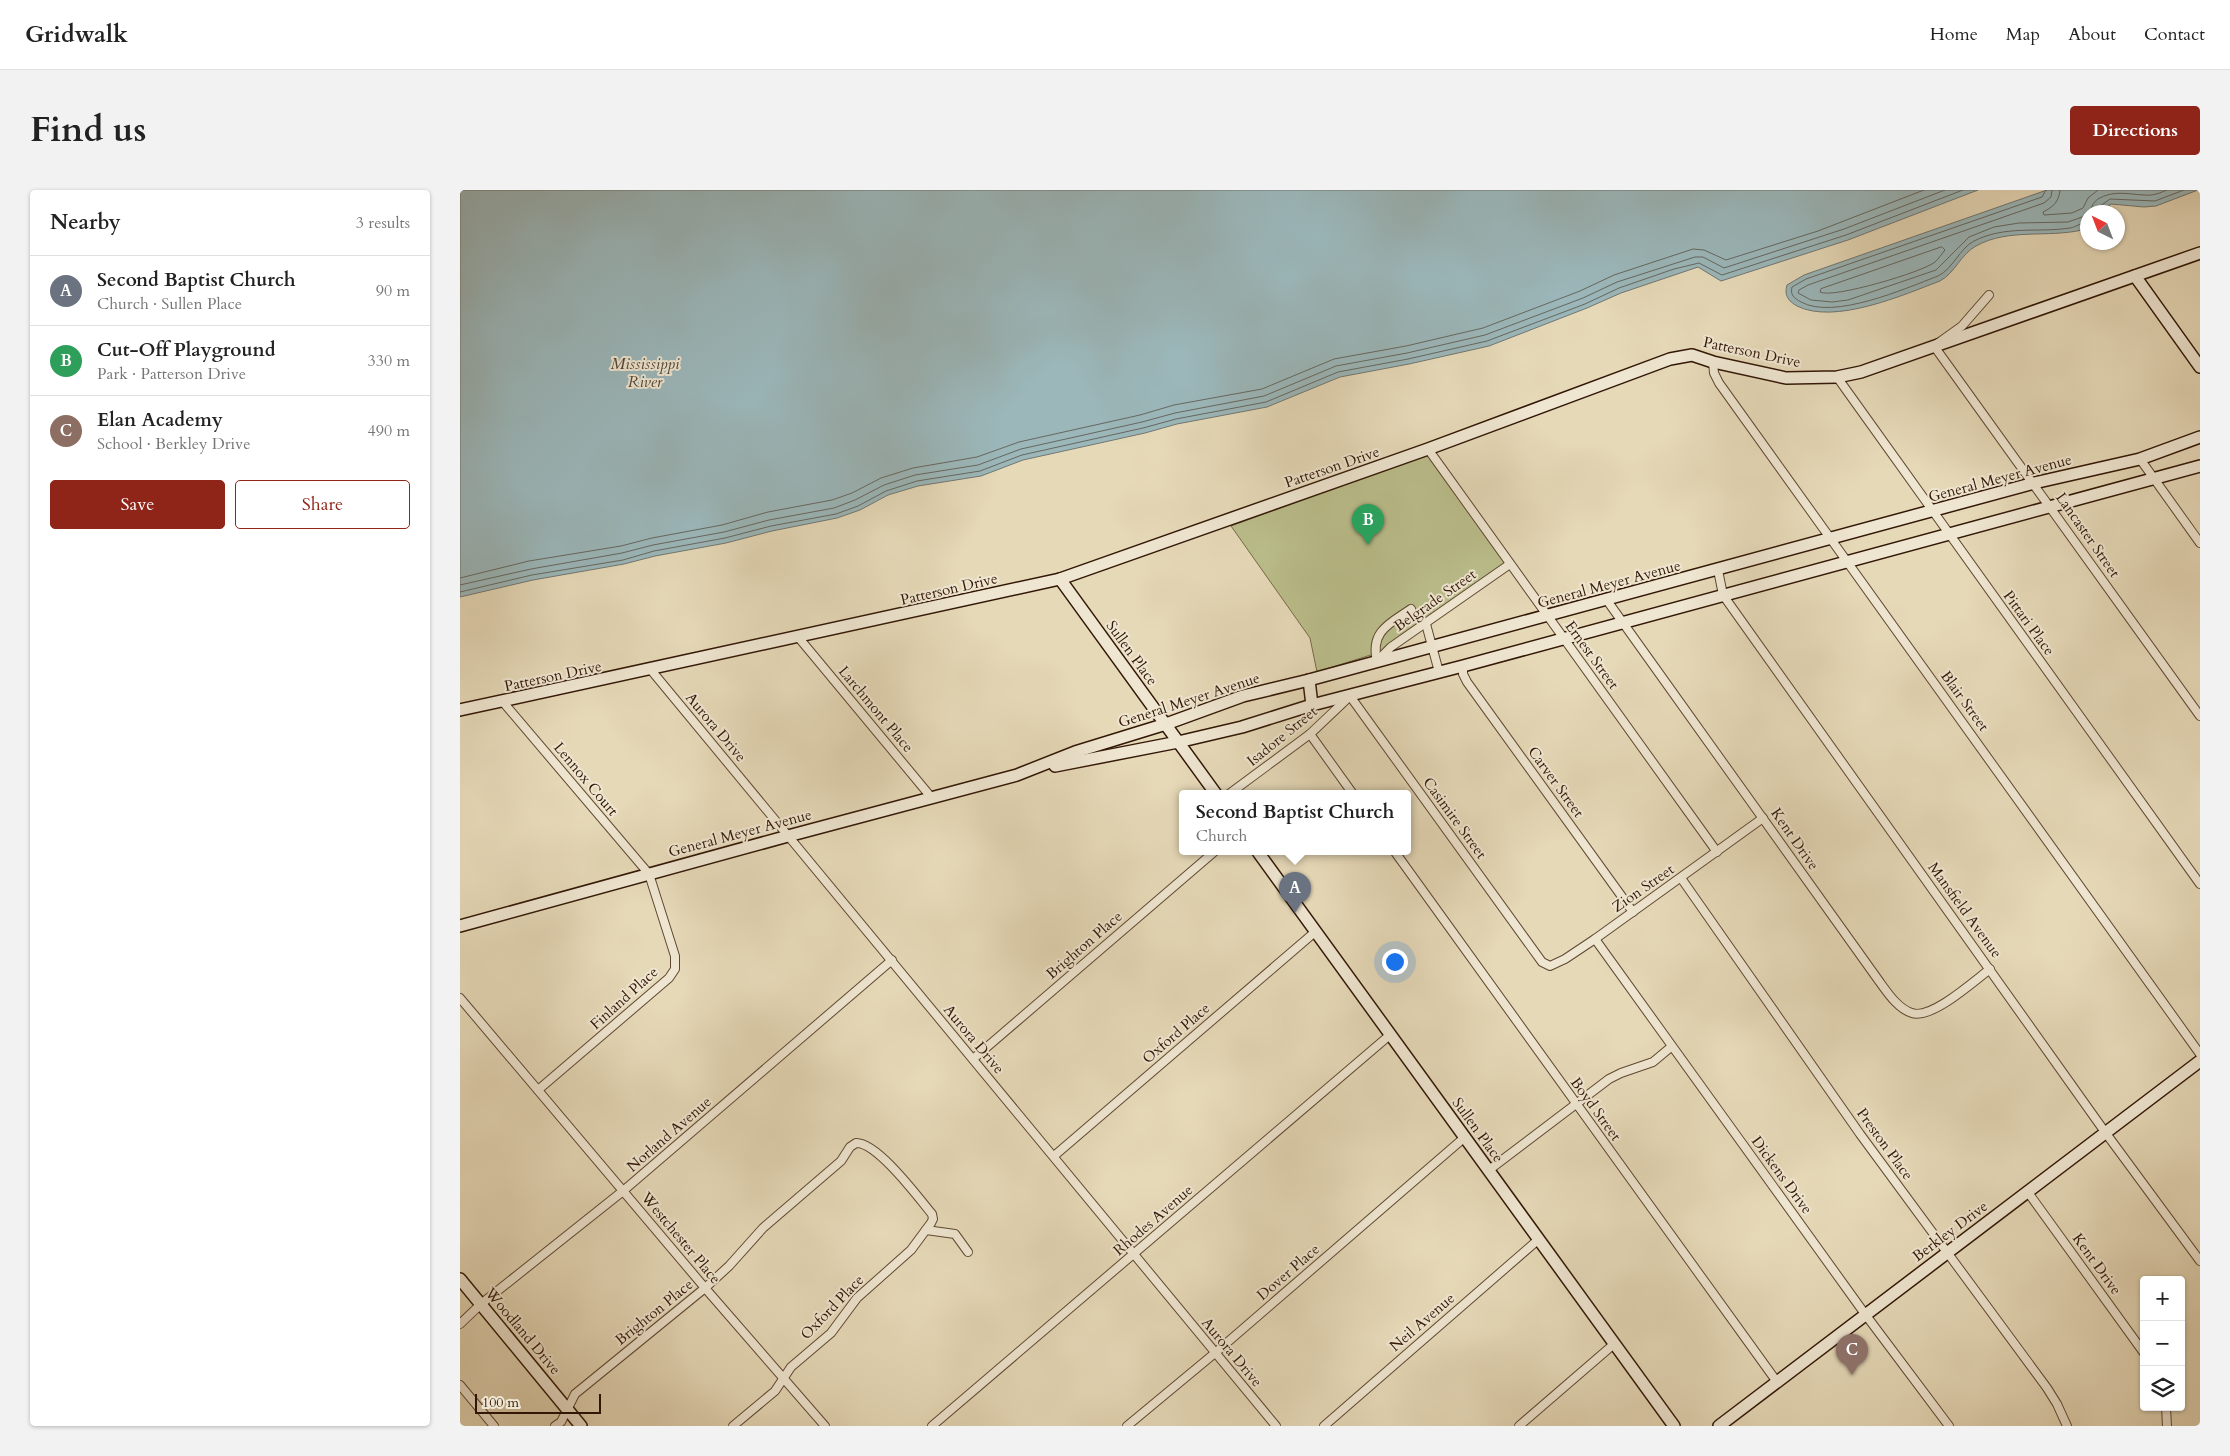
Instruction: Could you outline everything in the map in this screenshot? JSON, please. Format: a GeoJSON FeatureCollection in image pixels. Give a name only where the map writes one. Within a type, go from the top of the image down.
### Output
{"type":"FeatureCollection","features":[{"type":"Feature","properties":{"kind":"street","name":"Patterson Drive"},"geometry":{"type":"LineString","coordinates":[[460,710],[799,638],[1060,579],[1428,449],[1656,363],[1692,355],[1713,362],[1786,378],[1837,378],[1860,372],[2200,253]]}},
{"type":"Feature","properties":{"kind":"street"},"geometry":{"type":"LineString","coordinates":[[2135,276],[2200,367]]}},
{"type":"Feature","properties":{"kind":"street"},"geometry":{"type":"LineString","coordinates":[[1934,346],[1962,326],[1989,295]]}},
{"type":"Feature","properties":{"kind":"street","name":"Lancaster Street"},"geometry":{"type":"LineString","coordinates":[[1934,346],[2200,716]]}},
{"type":"Feature","properties":{"kind":"street","name":"Blair Street"},"geometry":{"type":"LineString","coordinates":[[1713,362],[1714,374],[1719,383],[1832,538],[2200,1054]]}},
{"type":"Feature","properties":{"kind":"street","name":"Pittari Place"},"geometry":{"type":"LineString","coordinates":[[1837,378],[2200,884]]}},
{"type":"Feature","properties":{"kind":"street","name":"General Meyer Avenue"},"geometry":{"type":"LineString","coordinates":[[1029,772],[1075,752],[1166,724],[1243,696],[1548,616],[2034,483],[2140,459],[2200,437]]}},
{"type":"Feature","properties":{"kind":"street","name":"Ernest Street"},"geometry":{"type":"LineString","coordinates":[[1428,449],[1717,852]]}},
{"type":"Feature","properties":{"kind":"street"},"geometry":{"type":"LineString","coordinates":[[2140,459],[2200,543]]}},
{"type":"Feature","properties":{"kind":"street","name":"General Meyer Avenue"},"geometry":{"type":"LineString","coordinates":[[460,926],[1029,772],[1242,728],[1312,705],[1463,666],[2200,466]]}},
{"type":"Feature","properties":{"kind":"street","name":"Belgrade Street"},"geometry":{"type":"LineString","coordinates":[[1377,662],[1390,647],[1426,624],[1510,564]]}},
{"type":"Feature","properties":{"kind":"street","name":"Mansfield Avenue"},"geometry":{"type":"LineString","coordinates":[[1718,570],[1723,596],[2105,1132],[2200,1261]]}},
{"type":"Feature","properties":{"kind":"street","name":"Sullen Place"},"geometry":{"type":"LineString","coordinates":[[1060,579],[1213,790]]}},
{"type":"Feature","properties":{"kind":"street","name":"Kent Drive"},"geometry":{"type":"LineString","coordinates":[[1606,600],[1624,622],[1879,981],[1905,1010],[1910,1013],[1923,1014],[1937,1008],[1990,969]]}},
{"type":"Feature","properties":{"kind":"street"},"geometry":{"type":"LineString","coordinates":[[1377,662],[1374,651],[1377,636],[1385,627],[1411,609]]}},
{"type":"Feature","properties":{"kind":"street"},"geometry":{"type":"LineString","coordinates":[[1426,624],[1438,672]]}},
{"type":"Feature","properties":{"kind":"street","name":"Larchmont Place"},"geometry":{"type":"LineString","coordinates":[[799,638],[931,797]]}},
{"type":"Feature","properties":{"kind":"street","name":"Carver Street"},"geometry":{"type":"LineString","coordinates":[[1463,666],[1463,674],[1467,682],[1633,912]]}},
{"type":"Feature","properties":{"kind":"street","name":"Aurora Drive"},"geometry":{"type":"LineString","coordinates":[[651,670],[1276,1426]]}},
{"type":"Feature","properties":{"kind":"street"},"geometry":{"type":"LineString","coordinates":[[1309,680],[1312,705]]}},
{"type":"Feature","properties":{"kind":"street","name":"Isadore Street"},"geometry":{"type":"LineString","coordinates":[[1235,790],[1310,734],[1350,696]]}},
{"type":"Feature","properties":{"kind":"street","name":"Casimire Street"},"geometry":{"type":"LineString","coordinates":[[1350,696],[1538,956]]}},
{"type":"Feature","properties":{"kind":"street","name":"Lennox Court"},"geometry":{"type":"LineString","coordinates":[[503,702],[648,874]]}},
{"type":"Feature","properties":{"kind":"street"},"geometry":{"type":"LineString","coordinates":[[1310,734],[1350,790]]}},
{"type":"Feature","properties":{"kind":"street","name":"Zion Street"},"geometry":{"type":"LineString","coordinates":[[1538,956],[1547,965],[1554,966],[1595,939],[1764,818]]}},
{"type":"Feature","properties":{"kind":"street","name":"Brighton Place"},"geometry":{"type":"LineString","coordinates":[[973,1059],[1211,855]]}},
{"type":"Feature","properties":{"kind":"street","name":"Sullen Place"},"geometry":{"type":"LineString","coordinates":[[1260,855],[1674,1426]]}},
{"type":"Feature","properties":{"kind":"street","name":"Boyd Street"},"geometry":{"type":"LineString","coordinates":[[1397,855],[1777,1382]]}},
{"type":"Feature","properties":{"kind":"street","name":"Finland Place"},"geometry":{"type":"LineString","coordinates":[[538,1090],[655,991],[669,978],[675,969],[675,956],[648,874]]}},
{"type":"Feature","properties":{"kind":"street","name":"Preston Place"},"geometry":{"type":"LineString","coordinates":[[1680,878],[1822,1080],[2046,1388],[2057,1404],[2067,1426]]}},
{"type":"Feature","properties":{"kind":"street","name":"Oxford Place"},"geometry":{"type":"LineString","coordinates":[[1054,1156],[1316,932]]}},
{"type":"Feature","properties":{"kind":"street","name":"Dickens Drive"},"geometry":{"type":"LineString","coordinates":[[1595,939],[1948,1426]]}},
{"type":"Feature","properties":{"kind":"street","name":"Norland Avenue"},"geometry":{"type":"LineString","coordinates":[[460,1324],[481,1304],[623,1191],[892,960]]}},
{"type":"Feature","properties":{"kind":"street","name":"Westchester Place"},"geometry":{"type":"LineString","coordinates":[[460,998],[705,1288],[825,1426]]}},
{"type":"Feature","properties":{"kind":"street","name":"Rhodes Avenue"},"geometry":{"type":"LineString","coordinates":[[932,1426],[1391,1034]]}},
{"type":"Feature","properties":{"kind":"street"},"geometry":{"type":"LineString","coordinates":[[1489,1170],[1609,1079],[1653,1062],[1671,1046]]}},
{"type":"Feature","properties":{"kind":"street","name":"Berkley Drive"},"geometry":{"type":"LineString","coordinates":[[1719,1426],[2200,1061]]}},
{"type":"Feature","properties":{"kind":"street","name":"Dover Place"},"geometry":{"type":"LineString","coordinates":[[1127,1426],[1216,1353],[1465,1137]]}},
{"type":"Feature","properties":{"kind":"street","name":"Brighton Place"},"geometry":{"type":"LineString","coordinates":[[555,1426],[560,1422],[575,1394],[705,1288],[729,1266],[763,1228],[840,1161],[856,1142],[865,1144],[872,1149],[932,1214],[933,1218],[926,1230]]}},
{"type":"Feature","properties":{"kind":"street","name":"Kent Drive"},"geometry":{"type":"LineString","coordinates":[[2027,1191],[2140,1346]]}},
{"type":"Feature","properties":{"kind":"street"},"geometry":{"type":"LineString","coordinates":[[926,1230],[955,1234],[968,1252]]}},
{"type":"Feature","properties":{"kind":"street","name":"Oxford Place"},"geometry":{"type":"LineString","coordinates":[[733,1426],[775,1391],[791,1367],[831,1333],[857,1298],[911,1250],[926,1230]]}},
{"type":"Feature","properties":{"kind":"street","name":"Neil Avenue"},"geometry":{"type":"LineString","coordinates":[[1324,1426],[1539,1239]]}},
{"type":"Feature","properties":{"kind":"street","name":"Woodland Drive"},"geometry":{"type":"LineString","coordinates":[[460,1279],[581,1426]]}},
{"type":"Feature","properties":{"kind":"street"},"geometry":{"type":"LineString","coordinates":[[1519,1426],[1614,1344]]}},
{"type":"Feature","properties":{"kind":"street"},"geometry":{"type":"LineString","coordinates":[[460,1385],[494,1426]]}},
{"type":"Feature","properties":{"kind":"street"},"geometry":{"type":"LineString","coordinates":[[2166,1411],[2167,1426]]}},
{"type":"Feature","properties":{"kind":"green space"},"geometry":{"type":"Polygon","coordinates":[[[1428,454],[1506,563],[1380,652],[1317,672],[1310,638],[1231,526],[1428,454]]]}},
{"type":"Feature","properties":{"kind":"water","name":"Mississippi River"},"geometry":{"type":"Polygon","coordinates":[[[460,190],[1978,190],[1848,240],[1721,281],[1698,267],[1621,293],[1489,346],[1340,377],[1267,407],[1177,424],[1023,460],[981,476],[918,486],[888,495],[860,510],[837,518],[772,531],[726,543],[533,580],[460,597],[460,190]]]}},
{"type":"Feature","properties":{"kind":"water"},"geometry":{"type":"Polygon","coordinates":[[[2047,190],[2198,190],[2156,206],[2080,205],[2080,230],[2014,235],[1988,240],[1971,249],[1950,273],[1940,281],[1869,306],[1830,312],[1813,311],[1797,306],[1788,297],[1786,292],[1787,285],[1804,275],[2047,190]]]}},
{"type":"Feature","properties":{"kind":"place","name":"Cut-Off Playground"},"geometry":{"type":"Point","coordinates":[1368,545]}},
{"type":"Feature","properties":{"kind":"place","name":"Second Baptist Church"},"geometry":{"type":"Point","coordinates":[1295,913]}},
{"type":"Feature","properties":{"kind":"place","name":"Elan Academy"},"geometry":{"type":"Point","coordinates":[1852,1375]}}]}
